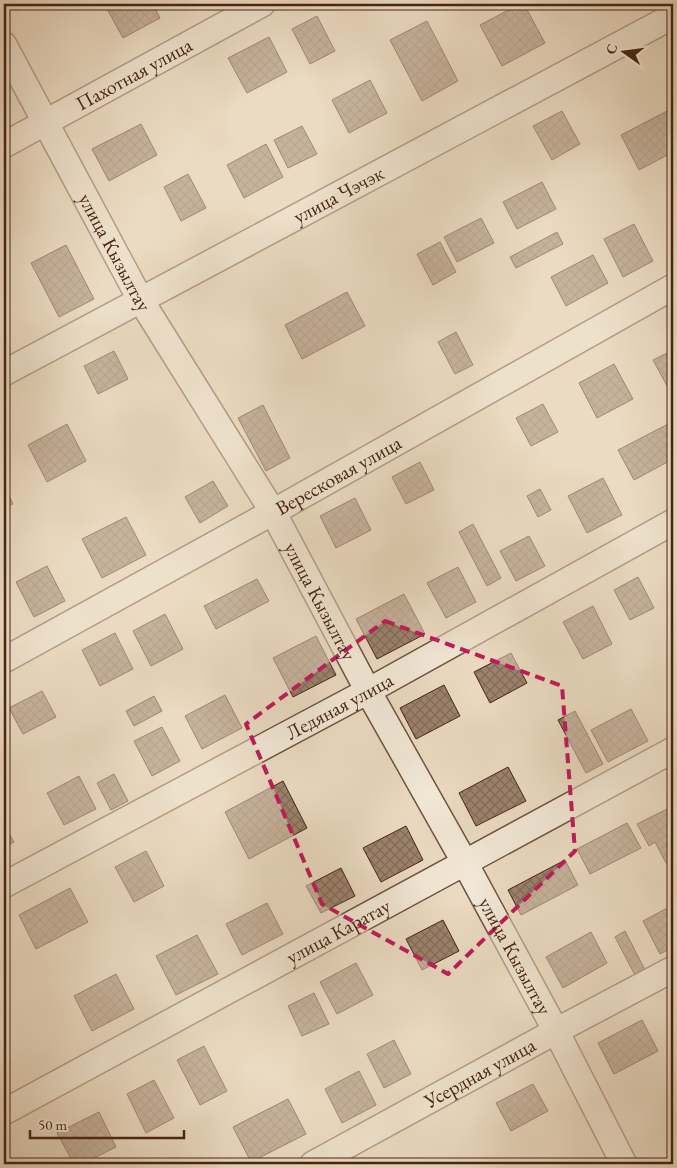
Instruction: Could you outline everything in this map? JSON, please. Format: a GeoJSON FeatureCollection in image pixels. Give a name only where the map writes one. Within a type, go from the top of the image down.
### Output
{"type":"FeatureCollection","features":[{"type":"Feature","properties":{"kind":"street","name":"Пахотная улица"},"geometry":{"type":"LineString","coordinates":[[4,145],[262,4]]}},
{"type":"Feature","properties":{"kind":"street","name":"улица Чэчэк"},"geometry":{"type":"LineString","coordinates":[[4,373],[673,16]]}},
{"type":"Feature","properties":{"kind":"street","name":"улица Кызылтау"},"geometry":{"type":"LineString","coordinates":[[4,45],[140,299],[273,512],[368,691],[465,863],[556,1031],[624,1164]]}},
{"type":"Feature","properties":{"kind":"street","name":"Вересковая улица"},"geometry":{"type":"LineString","coordinates":[[4,660],[273,512],[673,287]]}},
{"type":"Feature","properties":{"kind":"street","name":"Ледяная улица"},"geometry":{"type":"LineString","coordinates":[[4,885],[368,691],[673,522]]}},
{"type":"Feature","properties":{"kind":"street","name":"улица Каратау"},"geometry":{"type":"LineString","coordinates":[[4,1112],[673,750]]}},
{"type":"Feature","properties":{"kind":"street","name":"Усердная улица"},"geometry":{"type":"LineString","coordinates":[[313,1164],[673,969]]}},
{"type":"Feature","properties":{"kind":"highlighted area"},"geometry":{"type":"Polygon","coordinates":[[[385,621],[562,686],[575,851],[448,974],[322,904],[246,724],[385,621]]]}},
{"type":"Feature","properties":{"kind":"building"},"geometry":{"type":"Polygon","coordinates":[[[112,4],[153,4],[160,18],[123,38],[106,7],[112,4]]]}},
{"type":"Feature","properties":{"kind":"building"},"geometry":{"type":"Polygon","coordinates":[[[384,4],[399,4],[388,10],[384,4]]]}},
{"type":"Feature","properties":{"kind":"building"},"geometry":{"type":"Polygon","coordinates":[[[520,4],[524,4],[545,43],[502,66],[480,25],[520,4]]]}},
{"type":"Feature","properties":{"kind":"building"},"geometry":{"type":"Polygon","coordinates":[[[317,16],[335,51],[310,64],[292,29],[317,16]]]}},
{"type":"Feature","properties":{"kind":"building"},"geometry":{"type":"Polygon","coordinates":[[[427,21],[458,81],[422,101],[390,40],[427,21]]]}},
{"type":"Feature","properties":{"kind":"building"},"geometry":{"type":"Polygon","coordinates":[[[269,37],[287,72],[247,93],[228,58],[269,37]]]}},
{"type":"Feature","properties":{"kind":"building"},"geometry":{"type":"Polygon","coordinates":[[[370,80],[387,113],[349,133],[332,100],[370,80]]]}},
{"type":"Feature","properties":{"kind":"building"},"geometry":{"type":"Polygon","coordinates":[[[669,110],[673,119],[673,152],[639,170],[621,135],[669,110]]]}},
{"type":"Feature","properties":{"kind":"building"},"geometry":{"type":"Polygon","coordinates":[[[562,111],[580,144],[552,160],[533,126],[562,111]]]}},
{"type":"Feature","properties":{"kind":"building"},"geometry":{"type":"Polygon","coordinates":[[[141,124],[157,155],[109,181],[92,149],[141,124]]]}},
{"type":"Feature","properties":{"kind":"building"},"geometry":{"type":"Polygon","coordinates":[[[302,126],[317,154],[288,168],[274,140],[302,126]]]}},
{"type":"Feature","properties":{"kind":"building"},"geometry":{"type":"Polygon","coordinates":[[[266,144],[283,177],[244,198],[227,165],[266,144]]]}},
{"type":"Feature","properties":{"kind":"building"},"geometry":{"type":"Polygon","coordinates":[[[188,174],[206,208],[181,221],[164,187],[188,174]]]}},
{"type":"Feature","properties":{"kind":"building"},"geometry":{"type":"Polygon","coordinates":[[[542,182],[556,209],[517,229],[503,202],[542,182]]]}},
{"type":"Feature","properties":{"kind":"building"},"geometry":{"type":"Polygon","coordinates":[[[481,218],[494,243],[457,262],[444,237],[481,218]]]}},
{"type":"Feature","properties":{"kind":"building"},"geometry":{"type":"Polygon","coordinates":[[[634,224],[653,261],[623,277],[604,239],[634,224]]]}},
{"type":"Feature","properties":{"kind":"building"},"geometry":{"type":"Polygon","coordinates":[[[557,232],[563,244],[516,268],[510,257],[557,232]]]}},
{"type":"Feature","properties":{"kind":"building"},"geometry":{"type":"Polygon","coordinates":[[[440,242],[456,272],[433,285],[417,254],[440,242]]]}},
{"type":"Feature","properties":{"kind":"building"},"geometry":{"type":"Polygon","coordinates":[[[66,245],[94,299],[59,317],[31,263],[66,245]]]}},
{"type":"Feature","properties":{"kind":"building"},"geometry":{"type":"Polygon","coordinates":[[[593,255],[608,283],[566,306],[551,277],[593,255]]]}},
{"type":"Feature","properties":{"kind":"building"},"geometry":{"type":"Polygon","coordinates":[[[347,292],[365,326],[302,359],[285,325],[347,292]]]}},
{"type":"Feature","properties":{"kind":"building"},"geometry":{"type":"Polygon","coordinates":[[[456,332],[473,365],[455,374],[438,342],[456,332]]]}},
{"type":"Feature","properties":{"kind":"building"},"geometry":{"type":"Polygon","coordinates":[[[673,350],[673,392],[671,393],[653,360],[673,350]]]}},
{"type":"Feature","properties":{"kind":"building"},"geometry":{"type":"Polygon","coordinates":[[[114,351],[128,379],[98,394],[84,366],[114,351]]]}},
{"type":"Feature","properties":{"kind":"building"},"geometry":{"type":"Polygon","coordinates":[[[614,364],[633,399],[597,418],[579,383],[614,364]]]}},
{"type":"Feature","properties":{"kind":"building"},"geometry":{"type":"Polygon","coordinates":[[[543,404],[558,432],[531,446],[516,418],[543,404]]]}},
{"type":"Feature","properties":{"kind":"building"},"geometry":{"type":"Polygon","coordinates":[[[263,405],[290,458],[266,471],[238,418],[263,405]]]}},
{"type":"Feature","properties":{"kind":"building"},"geometry":{"type":"Polygon","coordinates":[[[672,422],[673,459],[634,480],[618,450],[672,422]]]}},
{"type":"Feature","properties":{"kind":"building"},"geometry":{"type":"Polygon","coordinates":[[[67,424],[86,461],[47,482],[28,445],[67,424]]]}},
{"type":"Feature","properties":{"kind":"building"},"geometry":{"type":"Polygon","coordinates":[[[420,462],[434,490],[406,504],[392,477],[420,462]]]}},
{"type":"Feature","properties":{"kind":"building"},"geometry":{"type":"Polygon","coordinates":[[[603,478],[622,515],[587,533],[568,496],[603,478]]]}},
{"type":"Feature","properties":{"kind":"building"},"geometry":{"type":"Polygon","coordinates":[[[213,481],[228,506],[200,523],[185,497],[213,481]]]}},
{"type":"Feature","properties":{"kind":"building"},"geometry":{"type":"Polygon","coordinates":[[[4,486],[13,504],[4,508],[4,486]]]}},
{"type":"Feature","properties":{"kind":"building"},"geometry":{"type":"Polygon","coordinates":[[[540,489],[551,510],[538,517],[527,496],[540,489]]]}},
{"type":"Feature","properties":{"kind":"building"},"geometry":{"type":"Polygon","coordinates":[[[355,498],[371,530],[336,548],[320,516],[355,498]]]}},
{"type":"Feature","properties":{"kind":"building"},"geometry":{"type":"Polygon","coordinates":[[[126,517],[146,555],[102,578],[82,539],[126,517]]]}},
{"type":"Feature","properties":{"kind":"building"},"geometry":{"type":"Polygon","coordinates":[[[473,524],[501,578],[487,586],[459,532],[473,524]]]}},
{"type":"Feature","properties":{"kind":"building"},"geometry":{"type":"Polygon","coordinates":[[[529,536],[545,566],[516,581],[500,551],[529,536]]]}},
{"type":"Feature","properties":{"kind":"building"},"geometry":{"type":"Polygon","coordinates":[[[47,566],[65,601],[34,617],[16,582],[47,566]]]}},
{"type":"Feature","properties":{"kind":"building"},"geometry":{"type":"Polygon","coordinates":[[[458,567],[476,602],[446,618],[427,583],[458,567]]]}},
{"type":"Feature","properties":{"kind":"building"},"geometry":{"type":"Polygon","coordinates":[[[638,577],[654,608],[630,620],[614,590],[638,577]]]}},
{"type":"Feature","properties":{"kind":"building"},"geometry":{"type":"Polygon","coordinates":[[[257,579],[269,601],[216,629],[204,606],[257,579]]]}},
{"type":"Feature","properties":{"kind":"building"},"geometry":{"type":"Polygon","coordinates":[[[404,594],[425,634],[377,659],[356,619],[404,594]]]}},
{"type":"Feature","properties":{"kind":"building"},"geometry":{"type":"Polygon","coordinates":[[[593,606],[612,644],[583,659],[563,622],[593,606]]]}},
{"type":"Feature","properties":{"kind":"building"},"geometry":{"type":"Polygon","coordinates":[[[165,614],[183,649],[151,666],[133,631],[165,614]]]}},
{"type":"Feature","properties":{"kind":"building"},"geometry":{"type":"Polygon","coordinates":[[[115,633],[133,669],[100,686],[82,650],[115,633]]]}},
{"type":"Feature","properties":{"kind":"building"},"geometry":{"type":"Polygon","coordinates":[[[316,636],[336,675],[293,697],[273,658],[316,636]]]}},
{"type":"Feature","properties":{"kind":"building"},"geometry":{"type":"Polygon","coordinates":[[[511,653],[527,683],[490,703],[474,672],[511,653]]]}},
{"type":"Feature","properties":{"kind":"building"},"geometry":{"type":"Polygon","coordinates":[[[444,685],[460,716],[416,739],[400,708],[444,685]]]}},
{"type":"Feature","properties":{"kind":"building"},"geometry":{"type":"Polygon","coordinates":[[[42,691],[56,717],[23,734],[9,708],[42,691]]]}},
{"type":"Feature","properties":{"kind":"building"},"geometry":{"type":"Polygon","coordinates":[[[225,695],[242,728],[202,749],[185,716],[225,695]]]}},
{"type":"Feature","properties":{"kind":"building"},"geometry":{"type":"Polygon","coordinates":[[[154,696],[162,711],[134,726],[126,711],[154,696]]]}},
{"type":"Feature","properties":{"kind":"building"},"geometry":{"type":"Polygon","coordinates":[[[631,709],[648,741],[608,762],[591,730],[631,709]]]}},
{"type":"Feature","properties":{"kind":"building"},"geometry":{"type":"Polygon","coordinates":[[[575,711],[603,764],[586,773],[558,720],[575,711]]]}},
{"type":"Feature","properties":{"kind":"building"},"geometry":{"type":"Polygon","coordinates":[[[162,727],[180,761],[152,776],[134,741],[162,727]]]}},
{"type":"Feature","properties":{"kind":"building"},"geometry":{"type":"Polygon","coordinates":[[[508,767],[526,801],[476,826],[459,793],[508,767]]]}},
{"type":"Feature","properties":{"kind":"building"},"geometry":{"type":"Polygon","coordinates":[[[114,774],[128,801],[111,810],[97,783],[114,774]]]}},
{"type":"Feature","properties":{"kind":"building"},"geometry":{"type":"Polygon","coordinates":[[[79,776],[96,809],[64,825],[47,793],[79,776]]]}},
{"type":"Feature","properties":{"kind":"building"},"geometry":{"type":"Polygon","coordinates":[[[283,781],[307,828],[249,859],[225,812],[283,781]]]}},
{"type":"Feature","properties":{"kind":"building"},"geometry":{"type":"Polygon","coordinates":[[[669,808],[673,816],[673,860],[666,863],[655,842],[649,846],[637,824],[669,808]]]}},
{"type":"Feature","properties":{"kind":"building"},"geometry":{"type":"Polygon","coordinates":[[[627,823],[641,848],[590,874],[577,849],[627,823]]]}},
{"type":"Feature","properties":{"kind":"building"},"geometry":{"type":"Polygon","coordinates":[[[4,825],[14,842],[4,848],[4,825]]]}},
{"type":"Feature","properties":{"kind":"building"},"geometry":{"type":"Polygon","coordinates":[[[406,826],[423,860],[381,882],[363,848],[406,826]]]}},
{"type":"Feature","properties":{"kind":"building"},"geometry":{"type":"Polygon","coordinates":[[[146,851],[164,886],[134,902],[115,867],[146,851]]]}},
{"type":"Feature","properties":{"kind":"building"},"geometry":{"type":"Polygon","coordinates":[[[565,860],[578,885],[521,915],[508,890],[565,860]]]}},
{"type":"Feature","properties":{"kind":"building"},"geometry":{"type":"Polygon","coordinates":[[[341,868],[355,896],[321,913],[306,886],[341,868]]]}},
{"type":"Feature","properties":{"kind":"building"},"geometry":{"type":"Polygon","coordinates":[[[70,888],[88,922],[36,949],[19,915],[70,888]]]}},
{"type":"Feature","properties":{"kind":"building"},"geometry":{"type":"Polygon","coordinates":[[[267,903],[283,934],[242,955],[226,924],[267,903]]]}},
{"type":"Feature","properties":{"kind":"building"},"geometry":{"type":"Polygon","coordinates":[[[673,905],[673,947],[660,954],[643,921],[673,905]]]}},
{"type":"Feature","properties":{"kind":"building"},"geometry":{"type":"Polygon","coordinates":[[[443,920],[459,951],[422,970],[406,939],[443,920]]]}},
{"type":"Feature","properties":{"kind":"building"},"geometry":{"type":"Polygon","coordinates":[[[625,931],[645,970],[635,975],[615,937],[625,931]]]}},
{"type":"Feature","properties":{"kind":"building"},"geometry":{"type":"Polygon","coordinates":[[[591,932],[607,963],[563,988],[546,957],[591,932]]]}},
{"type":"Feature","properties":{"kind":"building"},"geometry":{"type":"Polygon","coordinates":[[[197,935],[218,974],[176,995],[156,956],[197,935]]]}},
{"type":"Feature","properties":{"kind":"building"},"geometry":{"type":"Polygon","coordinates":[[[356,963],[373,995],[337,1014],[320,982],[356,963]]]}},
{"type":"Feature","properties":{"kind":"building"},"geometry":{"type":"Polygon","coordinates":[[[116,974],[134,1009],[92,1031],[74,996],[116,974]]]}},
{"type":"Feature","properties":{"kind":"building"},"geometry":{"type":"Polygon","coordinates":[[[314,993],[329,1024],[302,1036],[288,1006],[314,993]]]}},
{"type":"Feature","properties":{"kind":"building"},"geometry":{"type":"Polygon","coordinates":[[[642,1020],[658,1051],[614,1074],[598,1043],[642,1020]]]}},
{"type":"Feature","properties":{"kind":"building"},"geometry":{"type":"Polygon","coordinates":[[[394,1040],[411,1074],[384,1088],[367,1054],[394,1040]]]}},
{"type":"Feature","properties":{"kind":"building"},"geometry":{"type":"Polygon","coordinates":[[[204,1046],[227,1091],[200,1105],[177,1060],[204,1046]]]}},
{"type":"Feature","properties":{"kind":"building"},"geometry":{"type":"Polygon","coordinates":[[[359,1071],[376,1105],[342,1123],[325,1089],[359,1071]]]}},
{"type":"Feature","properties":{"kind":"building"},"geometry":{"type":"Polygon","coordinates":[[[154,1080],[174,1118],[146,1133],[127,1094],[154,1080]]]}},
{"type":"Feature","properties":{"kind":"building"},"geometry":{"type":"Polygon","coordinates":[[[533,1084],[548,1111],[511,1131],[496,1103],[533,1084]]]}},
{"type":"Feature","properties":{"kind":"building"},"geometry":{"type":"Polygon","coordinates":[[[288,1099],[306,1134],[251,1162],[233,1127],[288,1099]]]}},
{"type":"Feature","properties":{"kind":"building"},"geometry":{"type":"Polygon","coordinates":[[[99,1112],[116,1147],[82,1164],[74,1164],[57,1133],[99,1112]]]}}]}
